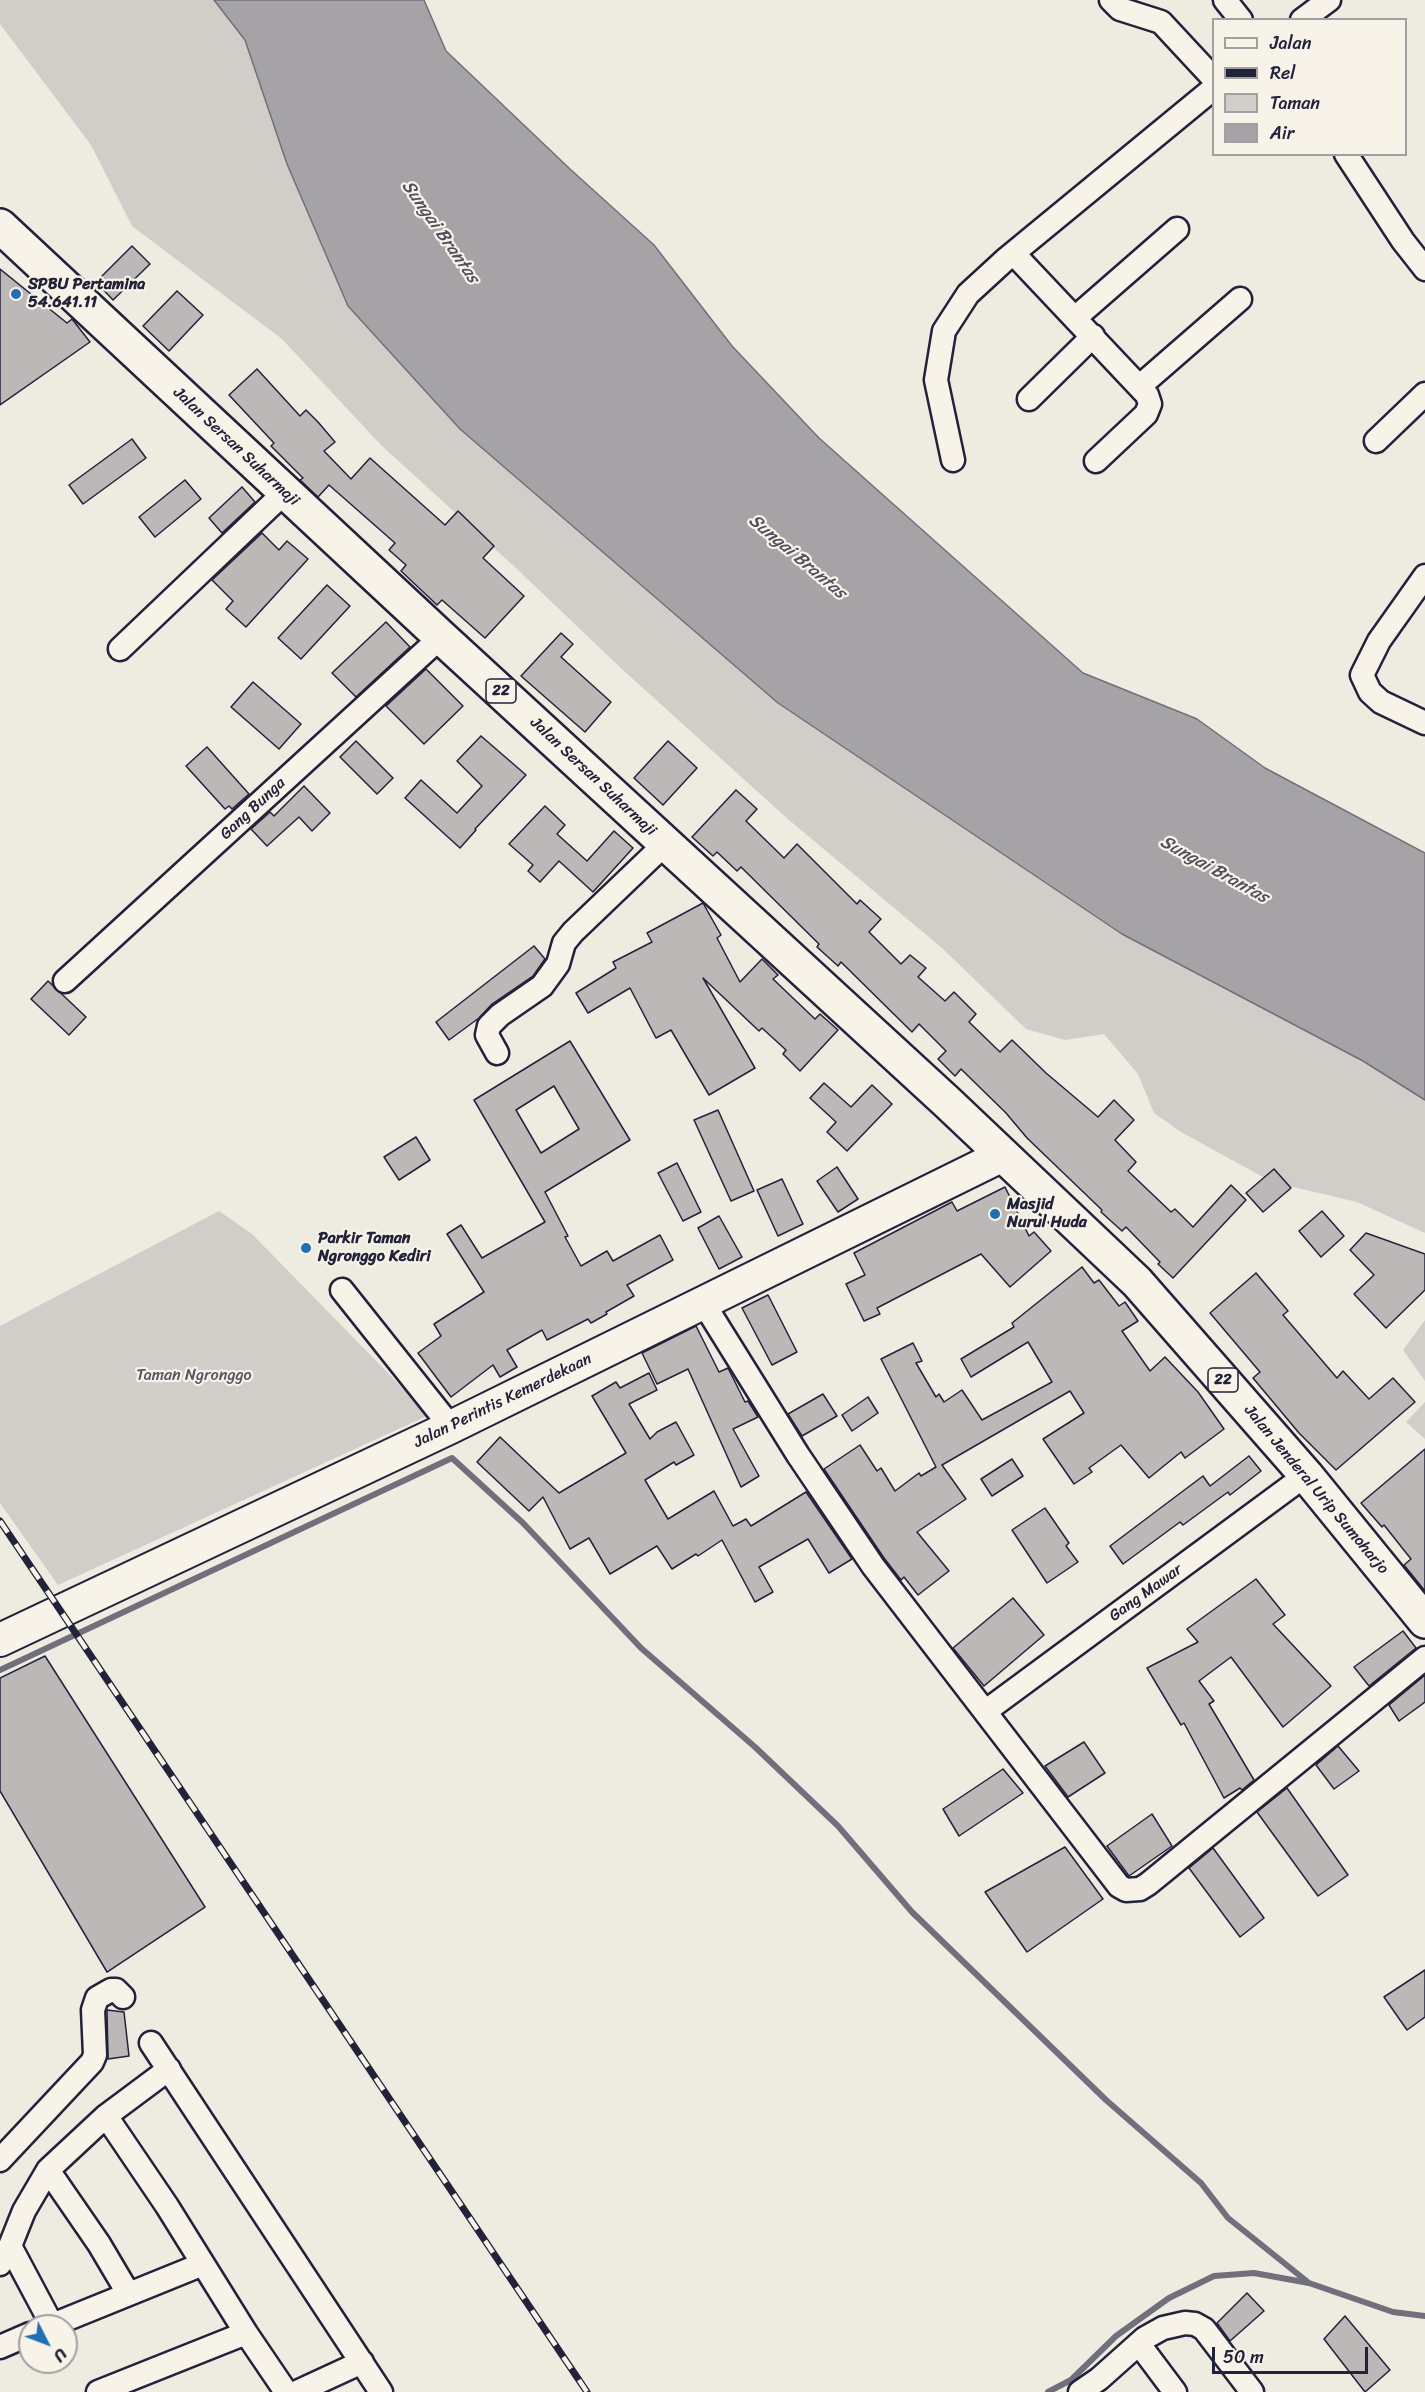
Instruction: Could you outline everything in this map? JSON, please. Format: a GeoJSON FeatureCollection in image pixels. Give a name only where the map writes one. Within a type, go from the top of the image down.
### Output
{"type":"FeatureCollection","features":[{"type":"Feature","properties":{"kind":"highway","name":"Jalan Sersan Suharmaji"},"geometry":{"type":"LineString","coordinates":[[0,226],[441,637],[1003,1155]]}},
{"type":"Feature","properties":{"kind":"highway","name":"Jalan Jenderal Urip Sumoharjo"},"geometry":{"type":"LineString","coordinates":[[1003,1155],[1137,1282],[1306,1475],[1425,1621]]}},
{"type":"Feature","properties":{"kind":"main road","name":"Jalan Perintis Kemerdekaan"},"geometry":{"type":"LineString","coordinates":[[0,1640],[451,1427],[1003,1155]]}},
{"type":"Feature","properties":{"kind":"street"},"geometry":{"type":"LineString","coordinates":[[1110,0],[1120,9],[1161,22],[1212,77]]}},
{"type":"Feature","properties":{"kind":"street"},"geometry":{"type":"LineString","coordinates":[[1225,0],[1239,18]]}},
{"type":"Feature","properties":{"kind":"street"},"geometry":{"type":"LineString","coordinates":[[1305,18],[1329,0]]}},
{"type":"Feature","properties":{"kind":"street"},"geometry":{"type":"LineString","coordinates":[[953,460],[936,380],[944,331],[968,294],[1212,90]]}},
{"type":"Feature","properties":{"kind":"street"},"geometry":{"type":"LineString","coordinates":[[1347,156],[1425,269]]}},
{"type":"Feature","properties":{"kind":"street"},"geometry":{"type":"LineString","coordinates":[[1074,318],[1177,229]]}},
{"type":"Feature","properties":{"kind":"street"},"geometry":{"type":"LineString","coordinates":[[1014,254],[1147,395],[1150,404],[1146,414],[1096,461]]}},
{"type":"Feature","properties":{"kind":"street"},"geometry":{"type":"LineString","coordinates":[[1140,386],[1240,299]]}},
{"type":"Feature","properties":{"kind":"street"},"geometry":{"type":"LineString","coordinates":[[1029,399],[1093,336]]}},
{"type":"Feature","properties":{"kind":"street"},"geometry":{"type":"LineString","coordinates":[[1376,441],[1425,394]]}},
{"type":"Feature","properties":{"kind":"street"},"geometry":{"type":"LineString","coordinates":[[120,649],[285,492]]}},
{"type":"Feature","properties":{"kind":"street"},"geometry":{"type":"LineString","coordinates":[[1425,576],[1378,641],[1362,675],[1370,692],[1381,702],[1425,723]]}},
{"type":"Feature","properties":{"kind":"street","name":"Gang Bunga"},"geometry":{"type":"LineString","coordinates":[[65,981],[441,637]]}},
{"type":"Feature","properties":{"kind":"street"},"geometry":{"type":"LineString","coordinates":[[497,1053],[487,1035],[489,1026],[500,1015],[542,986],[558,964],[564,943],[573,932],[666,843]]}},
{"type":"Feature","properties":{"kind":"street"},"geometry":{"type":"LineString","coordinates":[[342,1290],[451,1427]]}},
{"type":"Feature","properties":{"kind":"street"},"geometry":{"type":"LineString","coordinates":[[704,1304],[798,1455],[873,1566],[1119,1886],[1126,1890],[1134,1890],[1148,1884],[1425,1658]]}},
{"type":"Feature","properties":{"kind":"street","name":"Gang Mawar"},"geometry":{"type":"LineString","coordinates":[[986,1711],[1306,1475]]}},
{"type":"Feature","properties":{"kind":"street"},"geometry":{"type":"LineString","coordinates":[[0,2160],[92,2062],[95,2055],[93,2010],[97,1998],[111,1990],[116,1990],[123,1997]]}},
{"type":"Feature","properties":{"kind":"street"},"geometry":{"type":"LineString","coordinates":[[151,2043],[310,2289],[381,2392]]}},
{"type":"Feature","properties":{"kind":"street"},"geometry":{"type":"LineString","coordinates":[[43,2314],[5,2255],[24,2211],[48,2170],[106,2116],[169,2069]]}},
{"type":"Feature","properties":{"kind":"street"},"geometry":{"type":"LineString","coordinates":[[106,2116],[286,2392]]}},
{"type":"Feature","properties":{"kind":"street"},"geometry":{"type":"LineString","coordinates":[[48,2170],[99,2244],[128,2293]]}},
{"type":"Feature","properties":{"kind":"street"},"geometry":{"type":"LineString","coordinates":[[78,2314],[203,2264]]}},
{"type":"Feature","properties":{"kind":"street"},"geometry":{"type":"LineString","coordinates":[[1080,2392],[1102,2385],[1138,2344],[1163,2328],[1176,2324],[1195,2324],[1204,2329],[1252,2392]]}},
{"type":"Feature","properties":{"kind":"street"},"geometry":{"type":"LineString","coordinates":[[98,2392],[246,2333]]}},
{"type":"Feature","properties":{"kind":"street"},"geometry":{"type":"LineString","coordinates":[[0,2347],[18,2339]]}},
{"type":"Feature","properties":{"kind":"street"},"geometry":{"type":"LineString","coordinates":[[1138,2344],[1176,2392]]}},
{"type":"Feature","properties":{"kind":"street"},"geometry":{"type":"LineString","coordinates":[[297,2392],[362,2362]]}},
{"type":"Feature","properties":{"kind":"green space"},"geometry":{"type":"Polygon","coordinates":[[[0,0],[214,0],[245,40],[287,164],[348,306],[460,429],[778,703],[1122,934],[1363,1061],[1425,1100],[1425,1233],[1357,1202],[1272,1182],[1181,1132],[1154,1113],[1138,1074],[1104,1034],[1065,1040],[1026,1029],[942,948],[789,820],[624,671],[381,445],[282,339],[132,226],[91,145],[0,24],[0,0]]]}},
{"type":"Feature","properties":{"kind":"green space","name":"Taman Ngronggo"},"geometry":{"type":"Polygon","coordinates":[[[219,1211],[252,1234],[429,1415],[58,1585],[0,1503],[0,1326],[219,1211]]]}},
{"type":"Feature","properties":{"kind":"green space"},"geometry":{"type":"Polygon","coordinates":[[[1425,1320],[1425,1381],[1403,1350],[1425,1320]]]}},
{"type":"Feature","properties":{"kind":"green space"},"geometry":{"type":"Polygon","coordinates":[[[1425,1402],[1425,1439],[1406,1422],[1425,1402]]]}},
{"type":"Feature","properties":{"kind":"water","name":"Sungai Brantas"},"geometry":{"type":"Polygon","coordinates":[[[214,0],[424,0],[446,51],[654,245],[732,346],[819,438],[1083,673],[1197,719],[1265,768],[1425,853],[1425,1100],[1363,1061],[1122,934],[778,703],[460,429],[348,306],[287,164],[245,40],[214,0]]]}},
{"type":"Feature","properties":{"kind":"building"},"geometry":{"type":"Polygon","coordinates":[[[132,246],[150,264],[113,300],[96,282],[132,246]]]}},
{"type":"Feature","properties":{"kind":"building"},"geometry":{"type":"Polygon","coordinates":[[[0,269],[67,323],[72,319],[90,342],[0,405],[0,269]]]}},
{"type":"Feature","properties":{"kind":"building"},"geometry":{"type":"Polygon","coordinates":[[[177,291],[203,315],[169,351],[143,326],[177,291]]]}},
{"type":"Feature","properties":{"kind":"building"},"geometry":{"type":"Polygon","coordinates":[[[257,369],[300,416],[306,410],[318,422],[335,442],[324,451],[351,479],[370,458],[445,525],[458,511],[494,546],[483,558],[524,596],[485,638],[442,600],[437,605],[401,571],[406,565],[389,550],[395,543],[329,485],[318,497],[300,480],[303,478],[271,446],[274,443],[229,395],[257,369]]]}},
{"type":"Feature","properties":{"kind":"building"},"geometry":{"type":"Polygon","coordinates":[[[132,439],[146,458],[83,504],[69,485],[132,439]]]}},
{"type":"Feature","properties":{"kind":"building"},"geometry":{"type":"Polygon","coordinates":[[[185,480],[201,499],[155,537],[139,517],[185,480]]]}},
{"type":"Feature","properties":{"kind":"building"},"geometry":{"type":"Polygon","coordinates":[[[242,487],[255,502],[222,533],[209,518],[242,487]]]}},
{"type":"Feature","properties":{"kind":"building"},"geometry":{"type":"Polygon","coordinates":[[[262,533],[279,550],[287,541],[308,559],[246,627],[226,609],[233,601],[212,580],[262,533]]]}},
{"type":"Feature","properties":{"kind":"building"},"geometry":{"type":"Polygon","coordinates":[[[327,585],[350,606],[301,659],[278,638],[327,585]]]}},
{"type":"Feature","properties":{"kind":"building"},"geometry":{"type":"Polygon","coordinates":[[[386,622],[410,647],[356,697],[332,673],[386,622]]]}},
{"type":"Feature","properties":{"kind":"building"},"geometry":{"type":"Polygon","coordinates":[[[561,633],[573,644],[561,657],[611,702],[585,732],[521,676],[561,633]]]}},
{"type":"Feature","properties":{"kind":"building"},"geometry":{"type":"Polygon","coordinates":[[[426,669],[463,706],[424,744],[386,706],[426,669]]]}},
{"type":"Feature","properties":{"kind":"building"},"geometry":{"type":"Polygon","coordinates":[[[253,682],[301,724],[279,749],[231,707],[253,682]]]}},
{"type":"Feature","properties":{"kind":"building"},"geometry":{"type":"Polygon","coordinates":[[[481,736],[526,775],[460,848],[405,798],[421,780],[457,813],[482,786],[457,761],[481,736]]]}},
{"type":"Feature","properties":{"kind":"building"},"geometry":{"type":"Polygon","coordinates":[[[356,741],[393,778],[377,794],[340,757],[356,741]]]}},
{"type":"Feature","properties":{"kind":"building"},"geometry":{"type":"Polygon","coordinates":[[[668,741],[697,768],[663,805],[634,778],[668,741]]]}},
{"type":"Feature","properties":{"kind":"building"},"geometry":{"type":"Polygon","coordinates":[[[207,747],[249,794],[232,809],[229,806],[225,809],[186,766],[207,747]]]}},
{"type":"Feature","properties":{"kind":"building"},"geometry":{"type":"Polygon","coordinates":[[[304,786],[330,813],[312,831],[299,817],[267,846],[251,829],[270,812],[274,816],[304,786]]]}},
{"type":"Feature","properties":{"kind":"building"},"geometry":{"type":"Polygon","coordinates":[[[736,790],[757,809],[746,821],[784,858],[797,844],[857,904],[860,900],[881,919],[869,932],[901,964],[910,955],[926,968],[918,977],[945,1001],[954,992],[976,1014],[969,1022],[1000,1052],[1012,1040],[1046,1073],[1098,1117],[1114,1100],[1134,1120],[1115,1140],[1136,1162],[1128,1171],[1171,1212],[1175,1209],[1193,1227],[1231,1185],[1246,1200],[1173,1278],[1126,1227],[1122,1231],[1101,1212],[1102,1210],[1027,1138],[1006,1113],[961,1069],[955,1076],[938,1059],[946,1051],[919,1024],[912,1032],[841,962],[838,966],[817,947],[819,944],[741,867],[737,871],[717,852],[713,856],[692,837],[736,790]]]}},
{"type":"Feature","properties":{"kind":"building"},"geometry":{"type":"Polygon","coordinates":[[[545,806],[565,825],[557,834],[587,861],[614,831],[633,848],[593,892],[559,861],[540,882],[528,871],[533,865],[509,844],[545,806]]]}},
{"type":"Feature","properties":{"kind":"building"},"geometry":{"type":"Polygon","coordinates":[[[703,903],[721,935],[717,938],[740,982],[762,959],[778,975],[773,979],[815,1019],[820,1014],[838,1030],[800,1071],[783,1054],[786,1050],[762,1028],[759,1031],[703,978],[755,1068],[709,1095],[671,1030],[656,1038],[630,988],[588,1013],[576,993],[616,968],[613,962],[652,942],[647,933],[703,903]]]}},
{"type":"Feature","properties":{"kind":"building"},"geometry":{"type":"Polygon","coordinates":[[[534,946],[545,959],[533,976],[492,1004],[479,1018],[449,1040],[436,1022],[534,946]]]}},
{"type":"Feature","properties":{"kind":"building"},"geometry":{"type":"Polygon","coordinates":[[[48,981],[86,1017],[69,1035],[31,999],[48,981]]]}},
{"type":"Feature","properties":{"kind":"building"},"geometry":{"type":"Polygon","coordinates":[[[570,1041],[630,1140],[545,1192],[568,1236],[565,1237],[581,1266],[607,1251],[613,1261],[660,1235],[673,1260],[627,1285],[634,1296],[606,1312],[607,1314],[591,1323],[588,1319],[547,1340],[542,1330],[507,1350],[517,1367],[500,1377],[493,1365],[451,1397],[418,1353],[441,1336],[434,1324],[484,1292],[447,1234],[461,1225],[482,1258],[545,1222],[474,1100],[570,1041]],[[554,1086],[516,1110],[541,1153],[579,1129],[554,1086]]]}},
{"type":"Feature","properties":{"kind":"building"},"geometry":{"type":"Polygon","coordinates":[[[824,1083],[851,1107],[872,1085],[892,1104],[847,1151],[827,1132],[836,1122],[810,1098],[824,1083]]]}},
{"type":"Feature","properties":{"kind":"building"},"geometry":{"type":"Polygon","coordinates":[[[718,1110],[754,1191],[731,1201],[694,1120],[718,1110]]]}},
{"type":"Feature","properties":{"kind":"building"},"geometry":{"type":"Polygon","coordinates":[[[416,1137],[430,1160],[399,1180],[384,1157],[416,1137]]]}},
{"type":"Feature","properties":{"kind":"building"},"geometry":{"type":"Polygon","coordinates":[[[677,1163],[701,1212],[683,1221],[658,1173],[677,1163]]]}},
{"type":"Feature","properties":{"kind":"building"},"geometry":{"type":"Polygon","coordinates":[[[837,1167],[858,1199],[838,1212],[817,1181],[837,1167]]]}},
{"type":"Feature","properties":{"kind":"building"},"geometry":{"type":"Polygon","coordinates":[[[1274,1169],[1291,1188],[1263,1212],[1246,1193],[1274,1169]]]}},
{"type":"Feature","properties":{"kind":"building"},"geometry":{"type":"Polygon","coordinates":[[[782,1179],[803,1224],[778,1236],[757,1190],[782,1179]]]}},
{"type":"Feature","properties":{"kind":"building"},"geometry":{"type":"Polygon","coordinates":[[[1005,1187],[1029,1236],[1034,1232],[1051,1251],[1010,1287],[981,1254],[877,1308],[880,1314],[864,1321],[846,1284],[865,1275],[854,1253],[952,1202],[957,1211],[1005,1187]]]}},
{"type":"Feature","properties":{"kind":"building"},"geometry":{"type":"Polygon","coordinates":[[[1322,1211],[1344,1236],[1321,1257],[1299,1231],[1322,1211]]]}},
{"type":"Feature","properties":{"kind":"building"},"geometry":{"type":"Polygon","coordinates":[[[719,1216],[742,1257],[719,1269],[698,1228],[719,1216]]]}},
{"type":"Feature","properties":{"kind":"building"},"geometry":{"type":"Polygon","coordinates":[[[1366,1233],[1425,1254],[1425,1290],[1386,1328],[1354,1294],[1374,1275],[1350,1250],[1366,1233]]]}},
{"type":"Feature","properties":{"kind":"building"},"geometry":{"type":"Polygon","coordinates":[[[1082,1267],[1094,1283],[1099,1280],[1119,1306],[1125,1302],[1138,1321],[1122,1331],[1150,1371],[1165,1357],[1198,1392],[1224,1429],[1185,1458],[1181,1452],[1149,1478],[1121,1445],[1089,1468],[1092,1472],[1074,1484],[1043,1439],[1084,1413],[1070,1391],[942,1465],[966,1499],[917,1532],[949,1571],[918,1595],[904,1577],[901,1580],[884,1558],[824,1469],[860,1445],[877,1471],[881,1468],[895,1491],[919,1473],[921,1476],[936,1467],[881,1359],[913,1343],[922,1361],[916,1363],[936,1397],[939,1394],[944,1402],[962,1390],[982,1420],[1052,1382],[1028,1342],[971,1377],[961,1359],[1014,1327],[1012,1323],[1082,1267]]]}},
{"type":"Feature","properties":{"kind":"building"},"geometry":{"type":"Polygon","coordinates":[[[1256,1273],[1288,1311],[1283,1315],[1337,1378],[1343,1371],[1369,1399],[1393,1378],[1415,1402],[1336,1470],[1299,1433],[1253,1378],[1260,1372],[1210,1313],[1256,1273]]]}},
{"type":"Feature","properties":{"kind":"building"},"geometry":{"type":"Polygon","coordinates":[[[768,1295],[797,1352],[772,1365],[742,1308],[768,1295]]]}},
{"type":"Feature","properties":{"kind":"building"},"geometry":{"type":"Polygon","coordinates":[[[696,1326],[719,1372],[728,1368],[745,1402],[748,1401],[758,1417],[733,1429],[759,1476],[741,1487],[688,1369],[657,1384],[642,1353],[696,1326]]]}},
{"type":"Feature","properties":{"kind":"building"},"geometry":{"type":"Polygon","coordinates":[[[649,1373],[657,1390],[629,1404],[650,1439],[657,1432],[676,1422],[694,1455],[676,1465],[674,1462],[645,1480],[668,1519],[714,1491],[733,1526],[746,1519],[751,1526],[806,1492],[852,1559],[829,1573],[808,1539],[759,1567],[773,1592],[755,1602],[722,1540],[672,1569],[657,1546],[610,1574],[589,1538],[570,1549],[543,1497],[529,1511],[477,1462],[500,1437],[559,1493],[626,1453],[592,1396],[616,1382],[620,1388],[649,1373]]]}},
{"type":"Feature","properties":{"kind":"building"},"geometry":{"type":"Polygon","coordinates":[[[823,1394],[837,1416],[802,1436],[788,1414],[823,1394]]]}},
{"type":"Feature","properties":{"kind":"building"},"geometry":{"type":"Polygon","coordinates":[[[868,1397],[878,1413],[852,1431],[842,1415],[868,1397]]]}},
{"type":"Feature","properties":{"kind":"building"},"geometry":{"type":"Polygon","coordinates":[[[1425,1449],[1425,1591],[1404,1565],[1411,1559],[1384,1525],[1382,1527],[1361,1503],[1425,1449]]]}},
{"type":"Feature","properties":{"kind":"building"},"geometry":{"type":"Polygon","coordinates":[[[1249,1456],[1261,1471],[1230,1495],[1228,1492],[1183,1525],[1180,1522],[1123,1564],[1110,1546],[1203,1476],[1210,1486],[1249,1456]]]}},
{"type":"Feature","properties":{"kind":"building"},"geometry":{"type":"Polygon","coordinates":[[[1012,1459],[1023,1476],[992,1496],[981,1479],[1012,1459]]]}},
{"type":"Feature","properties":{"kind":"building"},"geometry":{"type":"Polygon","coordinates":[[[1045,1508],[1069,1543],[1066,1546],[1078,1562],[1047,1583],[1012,1530],[1045,1508]]]}},
{"type":"Feature","properties":{"kind":"building"},"geometry":{"type":"Polygon","coordinates":[[[1256,1579],[1285,1615],[1273,1624],[1331,1686],[1283,1727],[1231,1657],[1199,1681],[1214,1701],[1209,1704],[1254,1780],[1242,1790],[1240,1788],[1224,1798],[1184,1723],[1181,1725],[1147,1668],[1198,1642],[1187,1629],[1256,1579]]]}},
{"type":"Feature","properties":{"kind":"building"},"geometry":{"type":"Polygon","coordinates":[[[1013,1598],[1044,1635],[984,1686],[953,1648],[1013,1598]]]}},
{"type":"Feature","properties":{"kind":"building"},"geometry":{"type":"Polygon","coordinates":[[[1403,1631],[1416,1648],[1369,1686],[1354,1667],[1403,1631]]]}},
{"type":"Feature","properties":{"kind":"building"},"geometry":{"type":"Polygon","coordinates":[[[45,1656],[205,1907],[107,1972],[0,1791],[0,1678],[45,1656]]]}},
{"type":"Feature","properties":{"kind":"building"},"geometry":{"type":"Polygon","coordinates":[[[1425,1675],[1425,1702],[1399,1721],[1389,1705],[1425,1675]]]}},
{"type":"Feature","properties":{"kind":"building"},"geometry":{"type":"Polygon","coordinates":[[[1084,1742],[1105,1773],[1068,1797],[1045,1766],[1084,1742]]]}},
{"type":"Feature","properties":{"kind":"building"},"geometry":{"type":"Polygon","coordinates":[[[1338,1746],[1359,1771],[1334,1789],[1316,1765],[1338,1746]]]}},
{"type":"Feature","properties":{"kind":"building"},"geometry":{"type":"Polygon","coordinates":[[[1003,1769],[1023,1793],[959,1836],[943,1809],[1003,1769]]]}},
{"type":"Feature","properties":{"kind":"building"},"geometry":{"type":"Polygon","coordinates":[[[1287,1788],[1348,1875],[1318,1896],[1257,1812],[1287,1788]]]}},
{"type":"Feature","properties":{"kind":"building"},"geometry":{"type":"Polygon","coordinates":[[[1152,1814],[1172,1846],[1129,1876],[1107,1846],[1152,1814]]]}},
{"type":"Feature","properties":{"kind":"building"},"geometry":{"type":"Polygon","coordinates":[[[1065,1847],[1103,1899],[1027,1952],[985,1892],[1065,1847]]]}},
{"type":"Feature","properties":{"kind":"building"},"geometry":{"type":"Polygon","coordinates":[[[1213,1848],[1264,1918],[1240,1937],[1189,1868],[1213,1848]]]}},
{"type":"Feature","properties":{"kind":"building"},"geometry":{"type":"Polygon","coordinates":[[[1425,1970],[1425,2017],[1407,2030],[1384,1997],[1425,1970]]]}},
{"type":"Feature","properties":{"kind":"building"},"geometry":{"type":"Polygon","coordinates":[[[107,2010],[124,2012],[129,2056],[108,2059],[107,2010]]]}},
{"type":"Feature","properties":{"kind":"building"},"geometry":{"type":"Polygon","coordinates":[[[1247,2293],[1264,2311],[1230,2341],[1217,2323],[1247,2293]]]}},
{"type":"Feature","properties":{"kind":"building"},"geometry":{"type":"Polygon","coordinates":[[[1345,2316],[1390,2370],[1365,2392],[1324,2339],[1345,2316]]]}},
{"type":"Feature","properties":{"kind":"waterway"},"geometry":{"type":"LineString","coordinates":[[0,1670],[452,1458],[523,1523],[641,1648],[755,1747],[838,1826],[912,1912],[1106,2100],[1201,2183],[1228,2218],[1309,2283]]}},
{"type":"Feature","properties":{"kind":"waterway"},"geometry":{"type":"LineString","coordinates":[[1048,2392],[1071,2380],[1116,2336],[1169,2298],[1214,2276],[1254,2273],[1309,2283],[1393,2312],[1425,2316]]}},
{"type":"Feature","properties":{"kind":"railway"},"geometry":{"type":"LineString","coordinates":[[0,1521],[587,2392]]}},
{"type":"Feature","properties":{"kind":"place","name":"SPBU Pertamina 54.641.11"},"geometry":{"type":"Point","coordinates":[16,294]}},
{"type":"Feature","properties":{"kind":"place","name":"Masjid Nurul Huda"},"geometry":{"type":"Point","coordinates":[995,1214]}},
{"type":"Feature","properties":{"kind":"place","name":"Parkir Taman Ngronggo Kediri"},"geometry":{"type":"Point","coordinates":[306,1248]}}]}
